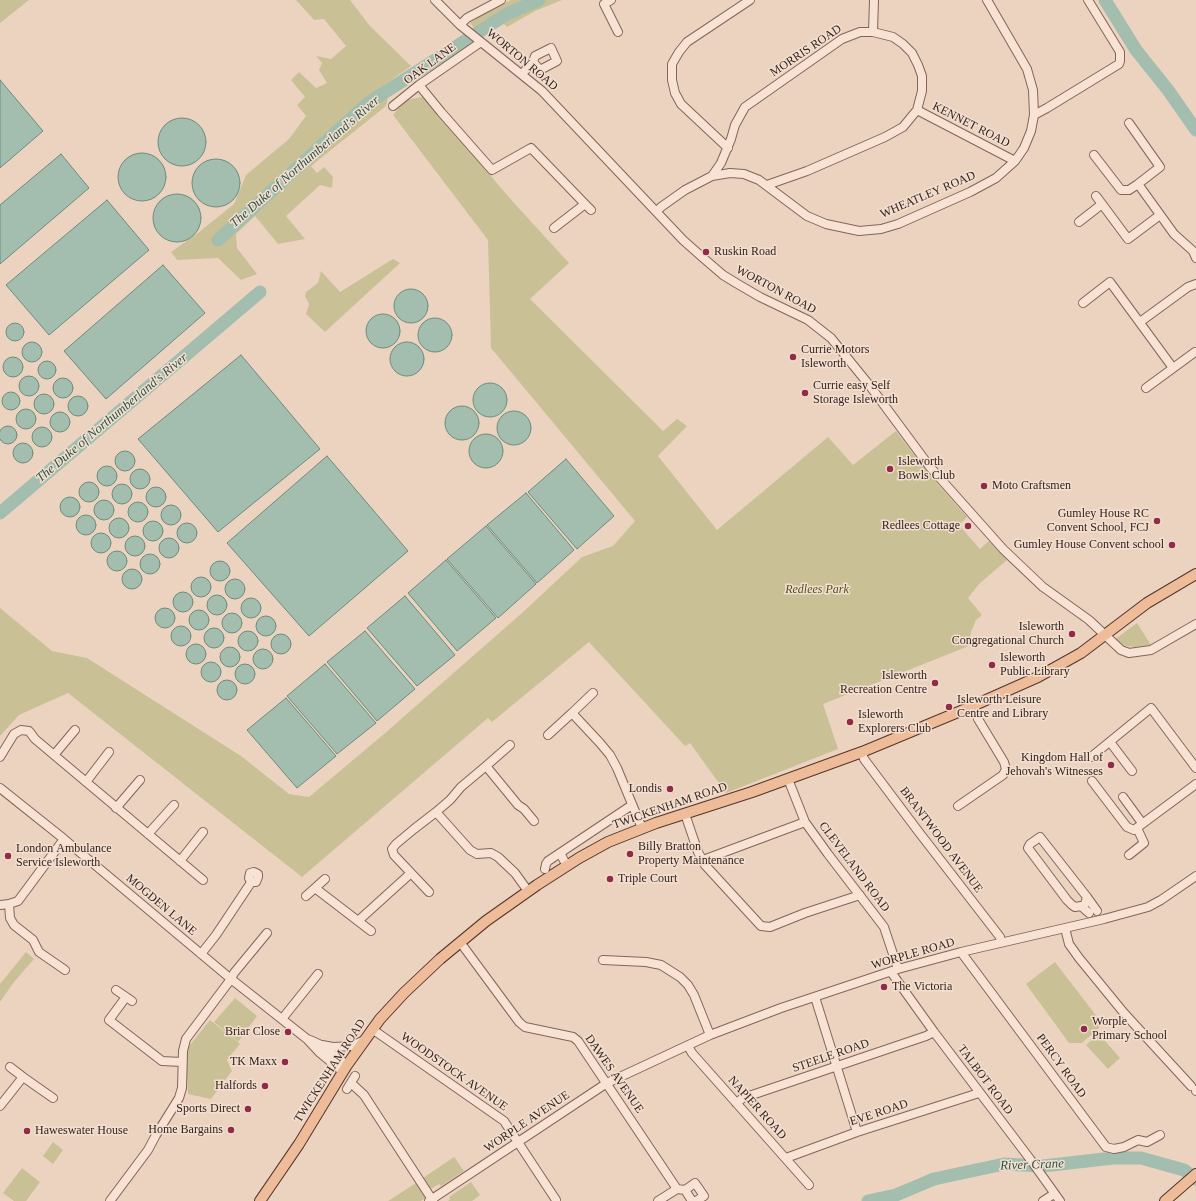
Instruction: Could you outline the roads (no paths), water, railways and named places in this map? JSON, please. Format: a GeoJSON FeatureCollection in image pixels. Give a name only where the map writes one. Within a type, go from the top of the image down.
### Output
{"type":"FeatureCollection","features":[{"type":"Feature","properties":{"kind":"main road","name":"TWICKENHAM ROAD"},"geometry":{"type":"LineString","coordinates":[[260,1201],[299,1144],[345,1068],[372,1029],[418,979],[486,921],[528,891],[608,842],[642,828],[788,779],[862,752],[1038,677],[1075,656],[1147,603],[1196,574]]}},
{"type":"Feature","properties":{"kind":"main road"},"geometry":{"type":"LineString","coordinates":[[1166,1201],[1196,1174]]}},
{"type":"Feature","properties":{"kind":"street","name":"WORTON ROAD"},"geometry":{"type":"LineString","coordinates":[[435,0],[460,25],[542,90],[683,240],[723,275],[760,297],[808,320],[831,338],[870,386],[930,467],[1003,549],[1043,588],[1089,620],[1104,636],[1121,650],[1129,653],[1151,650],[1196,624]]}},
{"type":"Feature","properties":{"kind":"street"},"geometry":{"type":"LineString","coordinates":[[460,25],[467,18],[501,0]]}},
{"type":"Feature","properties":{"kind":"street"},"geometry":{"type":"LineString","coordinates":[[657,211],[685,190],[712,176],[721,163],[728,148],[681,104],[675,93],[672,80],[672,64],[678,52],[687,42],[750,0]]}},
{"type":"Feature","properties":{"kind":"street"},"geometry":{"type":"LineString","coordinates":[[872,32],[874,0]]}},
{"type":"Feature","properties":{"kind":"street","name":"WHEATLEY ROAD"},"geometry":{"type":"LineString","coordinates":[[712,176],[730,173],[744,174],[767,185],[807,216],[826,224],[859,231],[881,229],[898,224],[970,192],[996,178],[1015,161],[1024,148],[1031,131],[1034,114],[1033,90],[1027,69],[987,0]]}},
{"type":"Feature","properties":{"kind":"street"},"geometry":{"type":"LineString","coordinates":[[1034,114],[1047,108],[1119,64],[1120,52],[1088,0]]}},
{"type":"Feature","properties":{"kind":"street"},"geometry":{"type":"LineString","coordinates":[[606,1],[618,32]]}},
{"type":"Feature","properties":{"kind":"street","name":"MORRIS ROAD"},"geometry":{"type":"LineString","coordinates":[[728,148],[735,125],[745,107],[842,39],[860,32],[872,32],[893,37],[912,53],[922,76],[922,91],[917,110],[903,127],[885,137],[807,171],[767,185]]}},
{"type":"Feature","properties":{"kind":"street","name":"OAK LANE"},"geometry":{"type":"LineString","coordinates":[[393,106],[479,40]]}},
{"type":"Feature","properties":{"kind":"street"},"geometry":{"type":"LineString","coordinates":[[522,74],[533,62]]}},
{"type":"Feature","properties":{"kind":"street"},"geometry":{"type":"LineString","coordinates":[[419,85],[492,170],[532,148],[591,210]]}},
{"type":"Feature","properties":{"kind":"street","name":"KENNET ROAD"},"geometry":{"type":"LineString","coordinates":[[917,110],[1015,161]]}},
{"type":"Feature","properties":{"kind":"street"},"geometry":{"type":"LineString","coordinates":[[1094,155],[1120,190],[1129,190],[1163,164],[1129,122]]}},
{"type":"Feature","properties":{"kind":"street"},"geometry":{"type":"LineString","coordinates":[[1138,184],[1174,234],[1195,253]]}},
{"type":"Feature","properties":{"kind":"street"},"geometry":{"type":"LineString","coordinates":[[1096,196],[1128,239],[1160,215]]}},
{"type":"Feature","properties":{"kind":"street"},"geometry":{"type":"LineString","coordinates":[[554,228],[585,204]]}},
{"type":"Feature","properties":{"kind":"street"},"geometry":{"type":"LineString","coordinates":[[1079,222],[1102,204]]}},
{"type":"Feature","properties":{"kind":"street"},"geometry":{"type":"LineString","coordinates":[[1105,274],[1173,368]]}},
{"type":"Feature","properties":{"kind":"street"},"geometry":{"type":"LineString","coordinates":[[1083,303],[1110,282]]}},
{"type":"Feature","properties":{"kind":"street"},"geometry":{"type":"LineString","coordinates":[[1140,322],[1188,287],[1196,284]]}},
{"type":"Feature","properties":{"kind":"street"},"geometry":{"type":"LineString","coordinates":[[1146,388],[1195,352]]}},
{"type":"Feature","properties":{"kind":"street"},"geometry":{"type":"LineString","coordinates":[[548,735],[593,693]]}},
{"type":"Feature","properties":{"kind":"street"},"geometry":{"type":"LineString","coordinates":[[1091,757],[1151,708],[1196,768]]}},
{"type":"Feature","properties":{"kind":"street"},"geometry":{"type":"LineString","coordinates":[[572,713],[610,755],[642,828]]}},
{"type":"Feature","properties":{"kind":"street"},"geometry":{"type":"LineString","coordinates":[[958,806],[1003,775],[1006,769],[1004,762],[978,719]]}},
{"type":"Feature","properties":{"kind":"street"},"geometry":{"type":"LineString","coordinates":[[0,757],[14,734],[21,730],[29,731],[35,739],[203,880]]}},
{"type":"Feature","properties":{"kind":"street"},"geometry":{"type":"LineString","coordinates":[[54,755],[75,730]]}},
{"type":"Feature","properties":{"kind":"street"},"geometry":{"type":"LineString","coordinates":[[1110,742],[1132,771]]}},
{"type":"Feature","properties":{"kind":"street"},"geometry":{"type":"LineString","coordinates":[[429,892],[394,855],[392,849],[396,844],[450,800],[461,786],[510,745]]}},
{"type":"Feature","properties":{"kind":"street"},"geometry":{"type":"LineString","coordinates":[[86,782],[109,752]]}},
{"type":"Feature","properties":{"kind":"street","name":"BRANTWOOD AVENUE"},"geometry":{"type":"LineString","coordinates":[[862,752],[864,758],[918,831],[1000,937],[1001,942]]}},
{"type":"Feature","properties":{"kind":"street"},"geometry":{"type":"LineString","coordinates":[[486,766],[518,805],[524,809],[534,821]]}},
{"type":"Feature","properties":{"kind":"street","name":"CLEVELAND ROAD"},"geometry":{"type":"LineString","coordinates":[[788,779],[805,822],[884,927],[895,971]]}},
{"type":"Feature","properties":{"kind":"street"},"geometry":{"type":"LineString","coordinates":[[116,808],[140,780]]}},
{"type":"Feature","properties":{"kind":"street"},"geometry":{"type":"LineString","coordinates":[[1092,781],[1127,827],[1134,830],[1196,784]]}},
{"type":"Feature","properties":{"kind":"street","name":"MOGDEN LANE"},"geometry":{"type":"LineString","coordinates":[[0,788],[64,839],[231,979],[307,1039],[320,1053],[345,1068]]}},
{"type":"Feature","properties":{"kind":"street"},"geometry":{"type":"LineString","coordinates":[[1124,797],[1139,825],[1144,843],[1129,855]]}},
{"type":"Feature","properties":{"kind":"street"},"geometry":{"type":"LineString","coordinates":[[148,834],[174,805]]}},
{"type":"Feature","properties":{"kind":"street"},"geometry":{"type":"LineString","coordinates":[[545,869],[548,861],[632,805]]}},
{"type":"Feature","properties":{"kind":"street"},"geometry":{"type":"LineString","coordinates":[[436,812],[470,850],[477,854],[492,853],[515,873],[528,891]]}},
{"type":"Feature","properties":{"kind":"street"},"geometry":{"type":"LineString","coordinates":[[685,814],[698,852],[705,865],[762,926],[770,927],[805,913],[860,895]]}},
{"type":"Feature","properties":{"kind":"street"},"geometry":{"type":"LineString","coordinates":[[703,860],[805,822]]}},
{"type":"Feature","properties":{"kind":"street"},"geometry":{"type":"LineString","coordinates":[[180,861],[203,832]]}},
{"type":"Feature","properties":{"kind":"street"},"geometry":{"type":"LineString","coordinates":[[1084,902],[1075,907],[1067,900],[1028,848],[1030,844],[1040,837],[1084,902],[1088,908],[1092,922]]}},
{"type":"Feature","properties":{"kind":"street"},"geometry":{"type":"LineString","coordinates":[[0,905],[18,901],[64,839]]}},
{"type":"Feature","properties":{"kind":"street"},"geometry":{"type":"LineString","coordinates":[[560,853],[567,866]]}},
{"type":"Feature","properties":{"kind":"street"},"geometry":{"type":"LineString","coordinates":[[358,921],[411,873]]}},
{"type":"Feature","properties":{"kind":"street","name":"WORPLE ROAD"},"geometry":{"type":"LineString","coordinates":[[640,1068],[710,1035],[781,1008],[895,971],[961,952],[1092,922],[1148,907],[1196,876]]}},
{"type":"Feature","properties":{"kind":"street"},"geometry":{"type":"LineString","coordinates":[[306,896],[325,879]]}},
{"type":"Feature","properties":{"kind":"street"},"geometry":{"type":"LineString","coordinates":[[201,954],[216,935],[251,882]]}},
{"type":"Feature","properties":{"kind":"street"},"geometry":{"type":"LineString","coordinates":[[315,888],[371,931]]}},
{"type":"Feature","properties":{"kind":"street"},"geometry":{"type":"LineString","coordinates":[[1084,902],[1098,911]]}},
{"type":"Feature","properties":{"kind":"street"},"geometry":{"type":"LineString","coordinates":[[9,904],[10,918],[14,925],[33,940],[39,952],[65,970]]}},
{"type":"Feature","properties":{"kind":"street"},"geometry":{"type":"LineString","coordinates":[[1065,928],[1069,944],[1079,958],[1124,1013],[1193,1085]]}},
{"type":"Feature","properties":{"kind":"street"},"geometry":{"type":"LineString","coordinates":[[110,1201],[148,1150],[179,1098],[182,1088],[182,1062],[186,1039],[234,973],[267,933]]}},
{"type":"Feature","properties":{"kind":"street","name":"DAWES AVENUE"},"geometry":{"type":"LineString","coordinates":[[460,942],[519,1022],[525,1027],[573,1037],[578,1041],[681,1189],[692,1201]]}},
{"type":"Feature","properties":{"kind":"street","name":"PERCY ROAD"},"geometry":{"type":"LineString","coordinates":[[961,952],[1106,1147],[1114,1149],[1124,1147],[1138,1140],[1147,1142],[1160,1136]]}},
{"type":"Feature","properties":{"kind":"street"},"geometry":{"type":"LineString","coordinates":[[603,960],[646,962],[661,965],[680,977],[688,985],[694,995],[710,1035]]}},
{"type":"Feature","properties":{"kind":"street","name":"TALBOT ROAD"},"geometry":{"type":"LineString","coordinates":[[895,971],[934,1032],[1030,1159],[1057,1198]]}},
{"type":"Feature","properties":{"kind":"street"},"geometry":{"type":"LineString","coordinates":[[282,1019],[318,974]]}},
{"type":"Feature","properties":{"kind":"street"},"geometry":{"type":"LineString","coordinates":[[116,990],[129,999],[109,1020],[162,1061],[182,1062]]}},
{"type":"Feature","properties":{"kind":"street"},"geometry":{"type":"LineString","coordinates":[[815,997],[857,1132]]}},
{"type":"Feature","properties":{"kind":"street","name":"WOODSTOCK AVENUE"},"geometry":{"type":"LineString","coordinates":[[372,1029],[504,1121],[556,1200]]}},
{"type":"Feature","properties":{"kind":"street","name":"STEELE ROAD"},"geometry":{"type":"LineString","coordinates":[[736,1103],[743,1098],[934,1032]]}},
{"type":"Feature","properties":{"kind":"street","name":"MOGDEN LANE"},"geometry":{"type":"LineString","coordinates":[[307,1039],[327,1046],[352,1046],[364,1040]]}},
{"type":"Feature","properties":{"kind":"street","name":"MOGDEN LANE"},"geometry":{"type":"LineString","coordinates":[[321,1045],[345,1068]]}},
{"type":"Feature","properties":{"kind":"street","name":"NAPIER ROAD"},"geometry":{"type":"LineString","coordinates":[[688,1046],[692,1053],[809,1185]]}},
{"type":"Feature","properties":{"kind":"street"},"geometry":{"type":"LineString","coordinates":[[10,1067],[53,1098]]}},
{"type":"Feature","properties":{"kind":"street","name":"WORPLE AVENUE"},"geometry":{"type":"LineString","coordinates":[[431,1200],[607,1083],[640,1068]]}},
{"type":"Feature","properties":{"kind":"street"},"geometry":{"type":"LineString","coordinates":[[355,1076],[349,1086],[364,1095],[431,1200]]}},
{"type":"Feature","properties":{"kind":"street"},"geometry":{"type":"LineString","coordinates":[[0,1106],[23,1077]]}},
{"type":"Feature","properties":{"kind":"street","name":"EVE ROAD"},"geometry":{"type":"LineString","coordinates":[[786,1158],[857,1132],[979,1092]]}},
{"type":"Feature","properties":{"kind":"street"},"geometry":{"type":"LineString","coordinates":[[658,1201],[695,1183],[704,1196],[696,1201]]}},
{"type":"Feature","properties":{"kind":"street"},"geometry":{"type":"LineString","coordinates":[[1043,1201],[1057,1198]]}},
{"type":"Feature","properties":{"kind":"waterway","name":"The Duke of Northumberland's River"},"geometry":{"type":"LineString","coordinates":[[218,240],[368,103],[507,14],[539,0]]}},
{"type":"Feature","properties":{"kind":"waterway","name":"The Duke of Northumberland's River"},"geometry":{"type":"LineString","coordinates":[[1105,0],[1136,50],[1168,90],[1196,130]]}},
{"type":"Feature","properties":{"kind":"waterway","name":"The Duke of Northumberland's River"},"geometry":{"type":"LineString","coordinates":[[0,513],[260,292]]}},
{"type":"Feature","properties":{"kind":"waterway","name":"River Crane"},"geometry":{"type":"LineString","coordinates":[[868,1201],[896,1195],[934,1179],[1004,1164],[1043,1166],[1113,1158],[1141,1158],[1184,1170],[1196,1179]]}},
{"type":"Feature","properties":{"kind":"place","name":"Ruskin Road"},"geometry":{"type":"Point","coordinates":[706,252]}},
{"type":"Feature","properties":{"kind":"place","name":"Currie Motors Isleworth"},"geometry":{"type":"Point","coordinates":[793,357]}},
{"type":"Feature","properties":{"kind":"place","name":"Currie easy Self Storage Isleworth"},"geometry":{"type":"Point","coordinates":[805,393]}},
{"type":"Feature","properties":{"kind":"place","name":"Isleworth Bowls Club"},"geometry":{"type":"Point","coordinates":[890,469]}},
{"type":"Feature","properties":{"kind":"place","name":"Moto Craftsmen"},"geometry":{"type":"Point","coordinates":[984,486]}},
{"type":"Feature","properties":{"kind":"place","name":"Gumley House RC Convent School, FCJ"},"geometry":{"type":"Point","coordinates":[1157,521]}},
{"type":"Feature","properties":{"kind":"place","name":"Redlees Cottage"},"geometry":{"type":"Point","coordinates":[968,526]}},
{"type":"Feature","properties":{"kind":"place","name":"Gumley House Convent school"},"geometry":{"type":"Point","coordinates":[1172,545]}},
{"type":"Feature","properties":{"kind":"place","name":"Isleworth Congregational Church"},"geometry":{"type":"Point","coordinates":[1072,634]}},
{"type":"Feature","properties":{"kind":"place","name":"Isleworth Public Library"},"geometry":{"type":"Point","coordinates":[992,665]}},
{"type":"Feature","properties":{"kind":"place","name":"Isleworth Recreation Centre"},"geometry":{"type":"Point","coordinates":[935,683]}},
{"type":"Feature","properties":{"kind":"place","name":"Isleworth Leisure Centre and Library"},"geometry":{"type":"Point","coordinates":[949,707]}},
{"type":"Feature","properties":{"kind":"place","name":"Isleworth Explorers Club"},"geometry":{"type":"Point","coordinates":[850,722]}},
{"type":"Feature","properties":{"kind":"place","name":"Kingdom Hall of Jehovah's Witnesses"},"geometry":{"type":"Point","coordinates":[1111,765]}},
{"type":"Feature","properties":{"kind":"place","name":"Londis"},"geometry":{"type":"Point","coordinates":[670,789]}},
{"type":"Feature","properties":{"kind":"place","name":"Billy Bratton Property Maintenance"},"geometry":{"type":"Point","coordinates":[630,854]}},
{"type":"Feature","properties":{"kind":"place","name":"London Ambulance Service Isleworth"},"geometry":{"type":"Point","coordinates":[8,856]}},
{"type":"Feature","properties":{"kind":"place","name":"Triple Court"},"geometry":{"type":"Point","coordinates":[610,879]}},
{"type":"Feature","properties":{"kind":"place","name":"The Victoria"},"geometry":{"type":"Point","coordinates":[884,987]}},
{"type":"Feature","properties":{"kind":"place","name":"Worple Primary School"},"geometry":{"type":"Point","coordinates":[1084,1029]}},
{"type":"Feature","properties":{"kind":"place","name":"Briar Close"},"geometry":{"type":"Point","coordinates":[288,1032]}},
{"type":"Feature","properties":{"kind":"place","name":"TK Maxx"},"geometry":{"type":"Point","coordinates":[285,1062]}},
{"type":"Feature","properties":{"kind":"place","name":"Halfords"},"geometry":{"type":"Point","coordinates":[265,1086]}},
{"type":"Feature","properties":{"kind":"place","name":"Sports Direct"},"geometry":{"type":"Point","coordinates":[248,1109]}},
{"type":"Feature","properties":{"kind":"place","name":"Home Bargains"},"geometry":{"type":"Point","coordinates":[231,1130]}},
{"type":"Feature","properties":{"kind":"place","name":"Haweswater House"},"geometry":{"type":"Point","coordinates":[27,1131]}},
{"type":"Feature","properties":{"kind":"park label","name":"Redlees Park"},"geometry":{"type":"Point","coordinates":[817,590]}}]}
